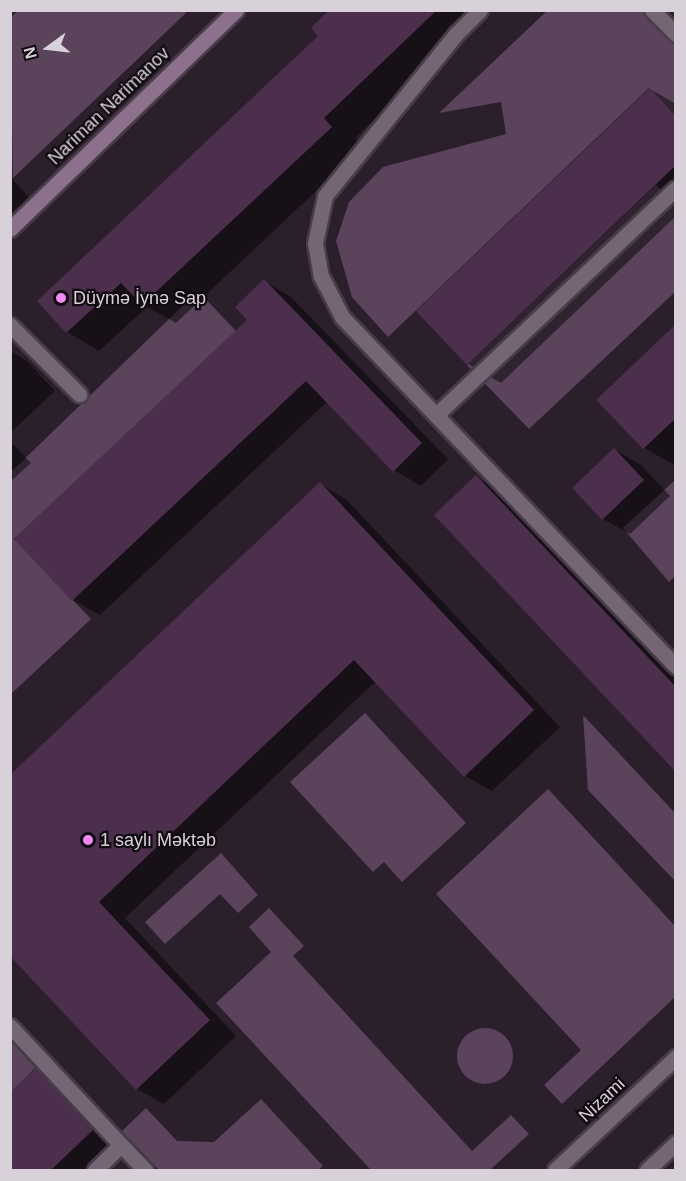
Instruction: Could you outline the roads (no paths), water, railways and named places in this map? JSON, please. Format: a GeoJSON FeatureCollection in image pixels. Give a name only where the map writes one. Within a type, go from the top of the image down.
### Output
{"type":"FeatureCollection","features":[{"type":"Feature","properties":{"kind":"main road","name":"Nariman Narimanov"},"geometry":{"type":"LineString","coordinates":[[10,229],[236,10]]}},
{"type":"Feature","properties":{"kind":"street"},"geometry":{"type":"LineString","coordinates":[[480,10],[456,34],[325,196],[315,243],[321,276],[342,316],[675,666]]}},
{"type":"Feature","properties":{"kind":"street"},"geometry":{"type":"LineString","coordinates":[[652,10],[675,34]]}},
{"type":"Feature","properties":{"kind":"street"},"geometry":{"type":"LineString","coordinates":[[436,415],[675,188]]}},
{"type":"Feature","properties":{"kind":"street"},"geometry":{"type":"LineString","coordinates":[[10,325],[79,394]]}},
{"type":"Feature","properties":{"kind":"street"},"geometry":{"type":"LineString","coordinates":[[10,1026],[145,1170]]}},
{"type":"Feature","properties":{"kind":"street","name":"Nizami"},"geometry":{"type":"LineString","coordinates":[[555,1170],[675,1057]]}},
{"type":"Feature","properties":{"kind":"street"},"geometry":{"type":"LineString","coordinates":[[647,1170],[675,1143]]}},
{"type":"Feature","properties":{"kind":"street"},"geometry":{"type":"LineString","coordinates":[[95,1170],[121,1145]]}},
{"type":"Feature","properties":{"kind":"place","name":"Düymə İynə Sap"},"geometry":{"type":"Point","coordinates":[61,298]}},
{"type":"Feature","properties":{"kind":"place","name":"1 saylı Məktəb"},"geometry":{"type":"Point","coordinates":[88,840]}}]}
